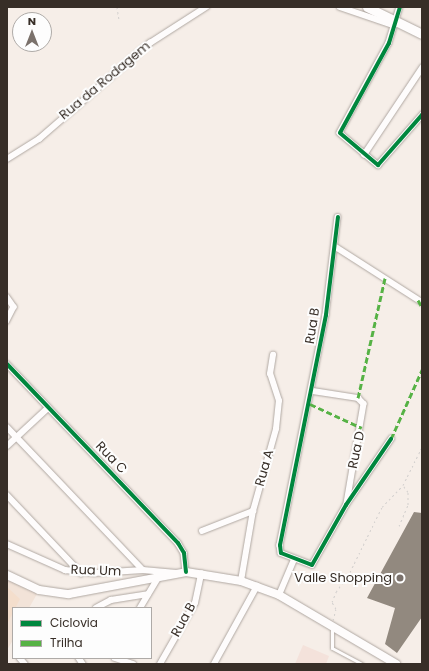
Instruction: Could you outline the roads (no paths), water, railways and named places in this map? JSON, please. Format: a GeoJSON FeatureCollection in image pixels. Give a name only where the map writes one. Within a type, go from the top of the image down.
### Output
{"type":"FeatureCollection","features":[{"type":"Feature","properties":{"kind":"main road"},"geometry":{"type":"LineString","coordinates":[[367,7],[393,22],[422,34]]}},
{"type":"Feature","properties":{"kind":"main road"},"geometry":{"type":"LineString","coordinates":[[7,575],[39,590],[61,594],[157,580],[183,573],[201,574],[241,581],[279,595],[396,664]]}},
{"type":"Feature","properties":{"kind":"street","name":"Rua da Rodagem"},"geometry":{"type":"LineString","coordinates":[[7,159],[39,139],[150,43],[206,7]]}},
{"type":"Feature","properties":{"kind":"street"},"geometry":{"type":"LineString","coordinates":[[340,7],[393,22]]}},
{"type":"Feature","properties":{"kind":"street"},"geometry":{"type":"LineString","coordinates":[[400,7],[393,22],[384,52],[340,130],[343,138],[364,155],[373,162],[382,163],[422,115]]}},
{"type":"Feature","properties":{"kind":"street"},"geometry":{"type":"LineString","coordinates":[[364,155],[422,68]]}},
{"type":"Feature","properties":{"kind":"street","name":"Rua B"},"geometry":{"type":"LineString","coordinates":[[294,560],[283,555],[280,545],[313,391],[336,247],[338,217]]}},
{"type":"Feature","properties":{"kind":"street"},"geometry":{"type":"LineString","coordinates":[[336,247],[422,302]]}},
{"type":"Feature","properties":{"kind":"street"},"geometry":{"type":"LineString","coordinates":[[7,297],[14,311],[7,321]]}},
{"type":"Feature","properties":{"kind":"street","name":"Rua A"},"geometry":{"type":"LineString","coordinates":[[241,581],[253,511],[279,410],[270,378],[273,355]]}},
{"type":"Feature","properties":{"kind":"street","name":"Rua C"},"geometry":{"type":"LineString","coordinates":[[7,364],[182,548],[183,573]]}},
{"type":"Feature","properties":{"kind":"street","name":"Rua D"},"geometry":{"type":"LineString","coordinates":[[313,391],[358,398],[364,404],[364,412],[346,505]]}},
{"type":"Feature","properties":{"kind":"street"},"geometry":{"type":"LineString","coordinates":[[7,446],[48,408]]}},
{"type":"Feature","properties":{"kind":"street"},"geometry":{"type":"LineString","coordinates":[[7,428],[143,570],[183,573]]}},
{"type":"Feature","properties":{"kind":"street"},"geometry":{"type":"LineString","coordinates":[[279,595],[294,560],[307,566],[314,564],[346,505],[391,439]]}},
{"type":"Feature","properties":{"kind":"street"},"geometry":{"type":"LineString","coordinates":[[7,495],[81,573]]}},
{"type":"Feature","properties":{"kind":"street"},"geometry":{"type":"LineString","coordinates":[[202,531],[253,511]]}},
{"type":"Feature","properties":{"kind":"street","name":"Rua Um"},"geometry":{"type":"LineString","coordinates":[[7,544],[48,565],[81,573],[143,570]]}},
{"type":"Feature","properties":{"kind":"street","name":"Rua B"},"geometry":{"type":"LineString","coordinates":[[160,664],[195,603],[201,574]]}},
{"type":"Feature","properties":{"kind":"street"},"geometry":{"type":"LineString","coordinates":[[141,607],[157,580]]}},
{"type":"Feature","properties":{"kind":"street"},"geometry":{"type":"LineString","coordinates":[[214,664],[257,586]]}},
{"type":"Feature","properties":{"kind":"street"},"geometry":{"type":"LineString","coordinates":[[98,607],[111,600],[148,594]]}},
{"type":"Feature","properties":{"kind":"street"},"geometry":{"type":"LineString","coordinates":[[118,659],[132,664]]}},
{"type":"Feature","properties":{"kind":"lane"},"geometry":{"type":"LineString","coordinates":[[332,626],[332,648],[362,664]]}},
{"type":"Feature","properties":{"kind":"place","name":"Valle Shopping"},"geometry":{"type":"Point","coordinates":[400,578]}}]}
